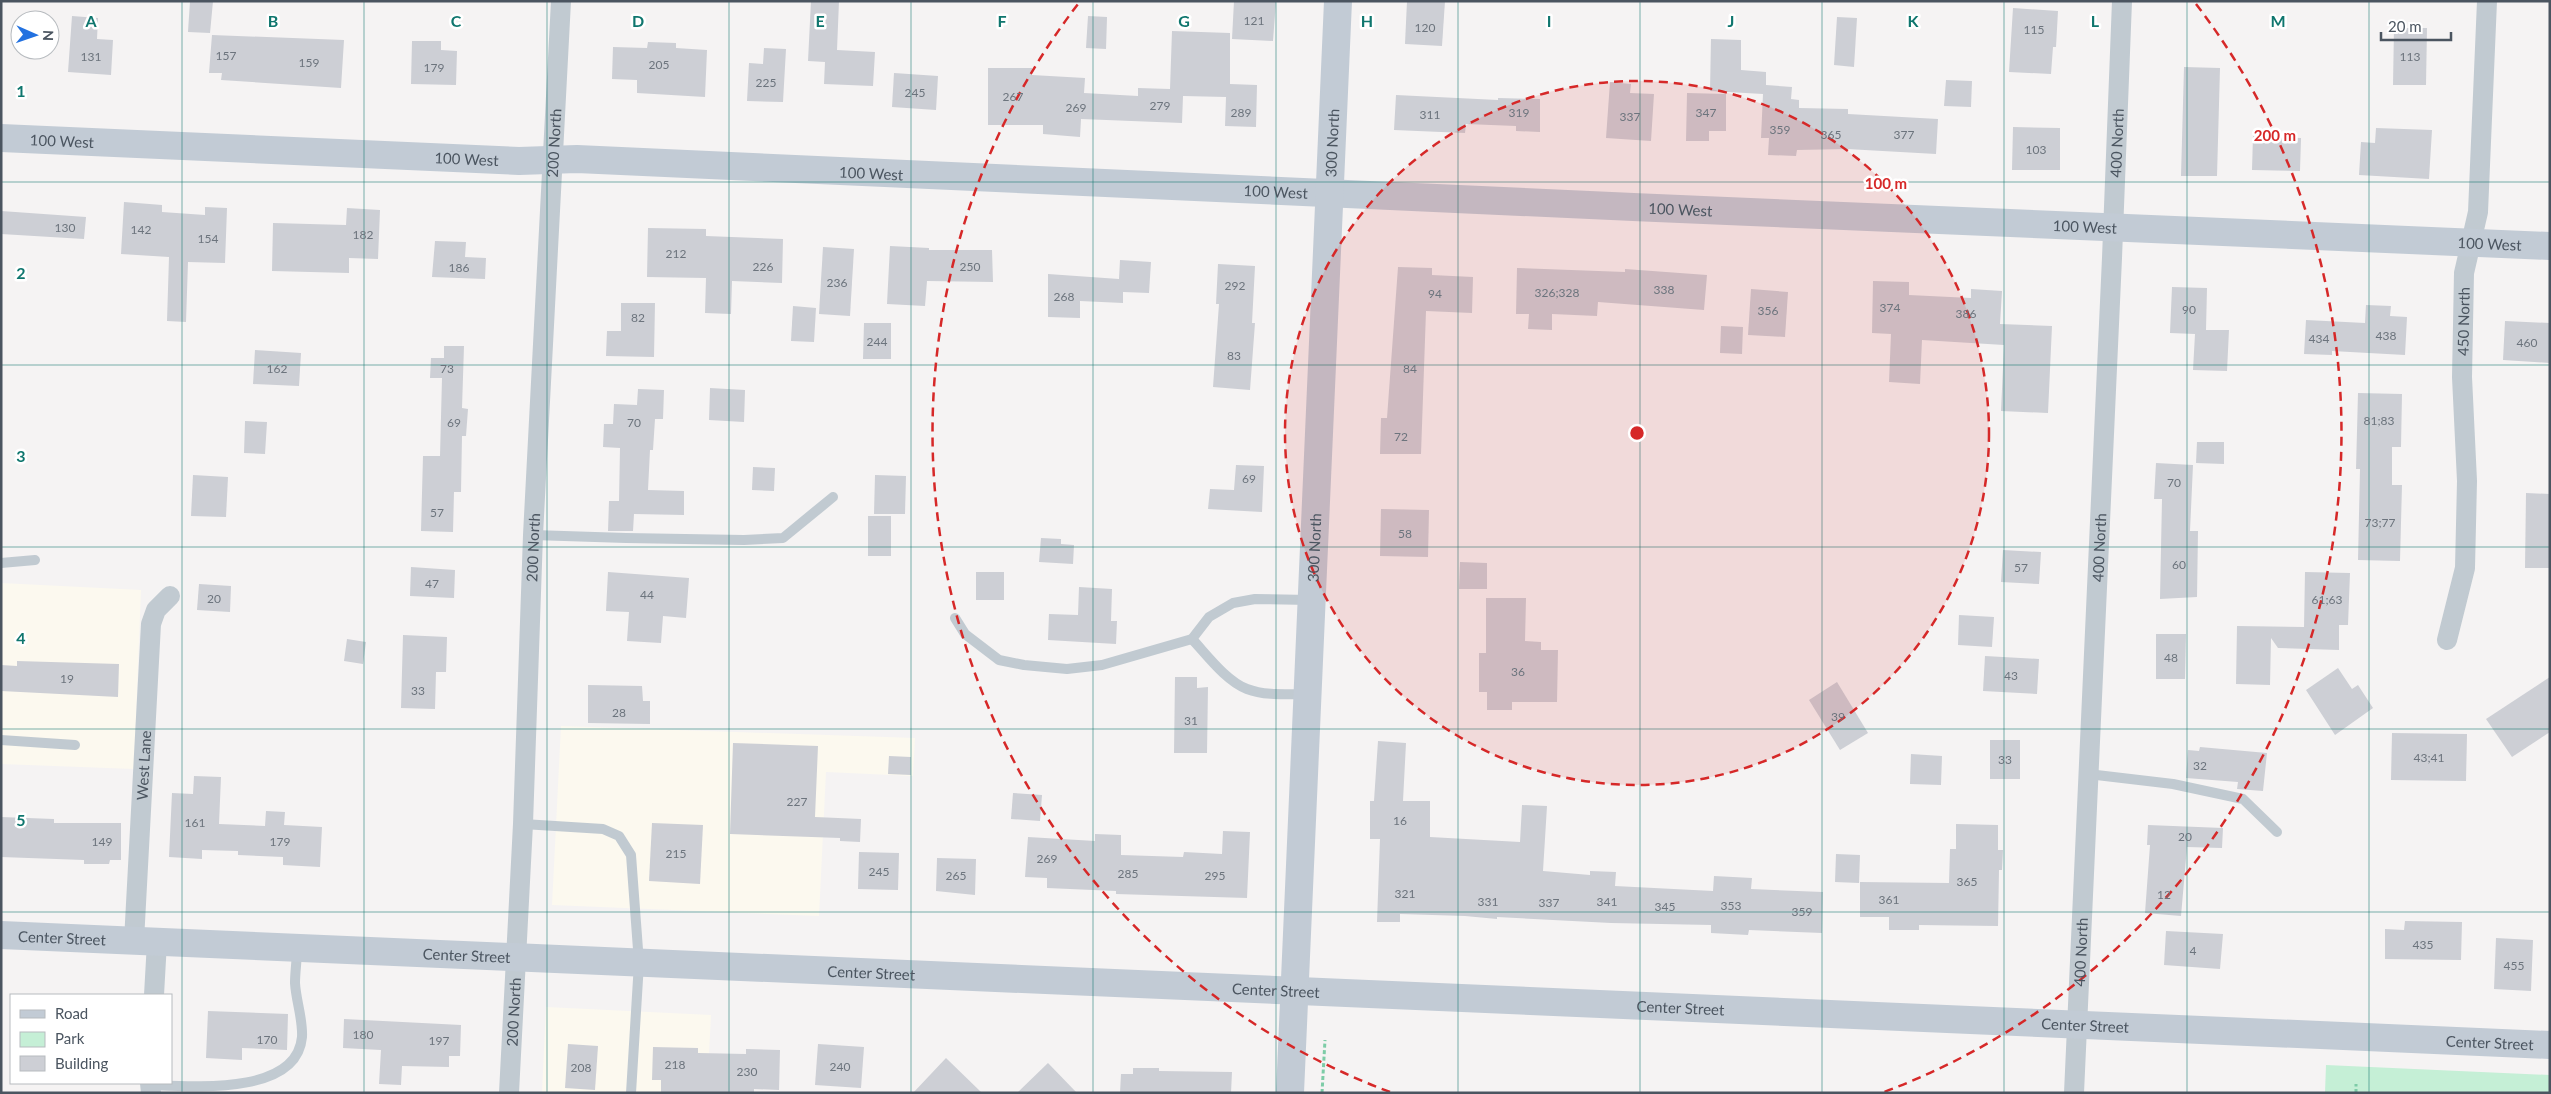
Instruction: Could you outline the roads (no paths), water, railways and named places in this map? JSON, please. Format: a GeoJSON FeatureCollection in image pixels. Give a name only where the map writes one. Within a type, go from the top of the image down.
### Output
{"type":"FeatureCollection","features":[{"type":"Feature","properties":{"kind":"street","name":"200 North"},"geometry":{"type":"LineString","coordinates":[[510,1093],[523,824],[533,534],[560,1]]}},
{"type":"Feature","properties":{"kind":"street","name":"300 North"},"geometry":{"type":"LineString","coordinates":[[1290,1093],[1338,1]]}},
{"type":"Feature","properties":{"kind":"street","name":"400 North"},"geometry":{"type":"LineString","coordinates":[[2074,1093],[2122,1]]}},
{"type":"Feature","properties":{"kind":"street","name":"450 North"},"geometry":{"type":"LineString","coordinates":[[2447,640],[2465,568],[2467,482],[2462,349],[2464,272],[2478,212],[2487,1]]}},
{"type":"Feature","properties":{"kind":"street","name":"100 West"},"geometry":{"type":"LineString","coordinates":[[1,138],[519,161],[553,159],[1329,195],[2113,226],[2550,246]]}},
{"type":"Feature","properties":{"kind":"street","name":"West Lane"},"geometry":{"type":"LineString","coordinates":[[154,994],[145,941],[151,624],[156,610],[170,596]]}},
{"type":"Feature","properties":{"kind":"street","name":"Center Street"},"geometry":{"type":"LineString","coordinates":[[1,935],[2550,1045]]}},
{"type":"Feature","properties":{"kind":"lane"},"geometry":{"type":"LineString","coordinates":[[533,534],[626,538],[783,538],[833,496]]}},
{"type":"Feature","properties":{"kind":"lane"},"geometry":{"type":"LineString","coordinates":[[1,563],[35,560]]}},
{"type":"Feature","properties":{"kind":"lane"},"geometry":{"type":"LineString","coordinates":[[955,618],[965,634],[998,660],[1024,665],[1067,669],[1102,664],[1192,639],[1208,617],[1233,603],[1255,599],[1311,600]]}},
{"type":"Feature","properties":{"kind":"lane"},"geometry":{"type":"LineString","coordinates":[[1192,639],[1229,677],[1246,689],[1268,693],[1307,694]]}},
{"type":"Feature","properties":{"kind":"lane"},"geometry":{"type":"LineString","coordinates":[[1,740],[75,745]]}},
{"type":"Feature","properties":{"kind":"lane"},"geometry":{"type":"LineString","coordinates":[[2088,774],[2174,784],[2243,800],[2277,832]]}},
{"type":"Feature","properties":{"kind":"lane"},"geometry":{"type":"LineString","coordinates":[[523,824],[603,829],[619,836],[631,854],[639,962],[631,1093]]}},
{"type":"Feature","properties":{"kind":"lane"},"geometry":{"type":"LineString","coordinates":[[150,1087],[245,1088],[282,1078],[293,1067],[300,1054],[302,1034],[295,983],[297,948]]}}]}
